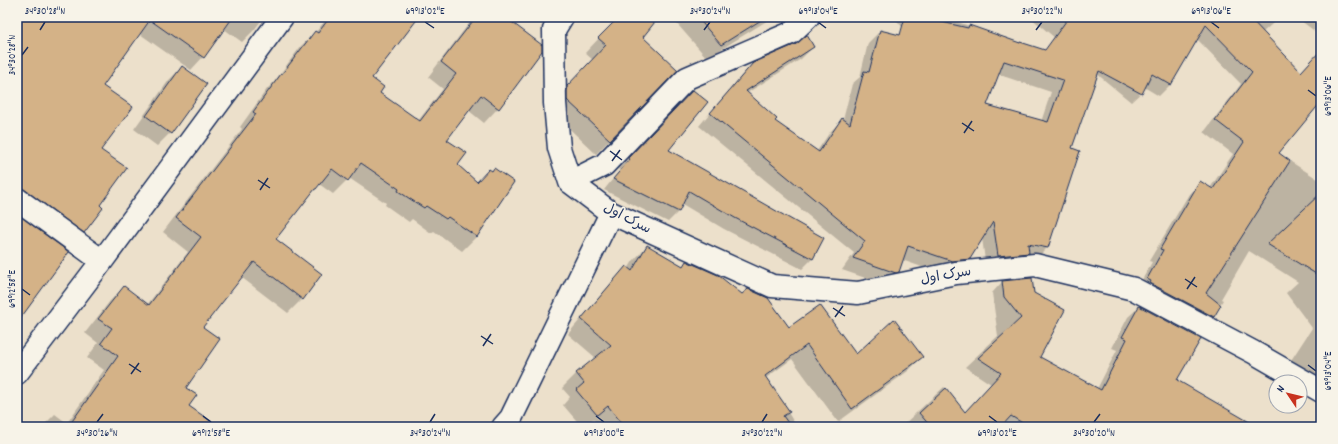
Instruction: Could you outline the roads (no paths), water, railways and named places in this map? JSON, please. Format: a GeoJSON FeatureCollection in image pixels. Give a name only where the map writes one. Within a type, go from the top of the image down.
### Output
{"type":"FeatureCollection","features":[{"type":"Feature","properties":{"kind":"street"},"geometry":{"type":"LineString","coordinates":[[17,373],[102,261],[282,17]]}},
{"type":"Feature","properties":{"kind":"street"},"geometry":{"type":"LineString","coordinates":[[562,17],[554,30],[555,103],[559,148],[570,182],[604,165],[686,78],[792,33],[808,17]]}},
{"type":"Feature","properties":{"kind":"street","name":"سرک اول"},"geometry":{"type":"LineString","coordinates":[[570,182],[611,213],[772,286],[858,293],[956,273],[1035,265],[1134,289],[1253,352],[1321,391]]}},
{"type":"Feature","properties":{"kind":"street"},"geometry":{"type":"LineString","coordinates":[[17,198],[102,261]]}},
{"type":"Feature","properties":{"kind":"street"},"geometry":{"type":"LineString","coordinates":[[510,424],[611,213]]}}]}
